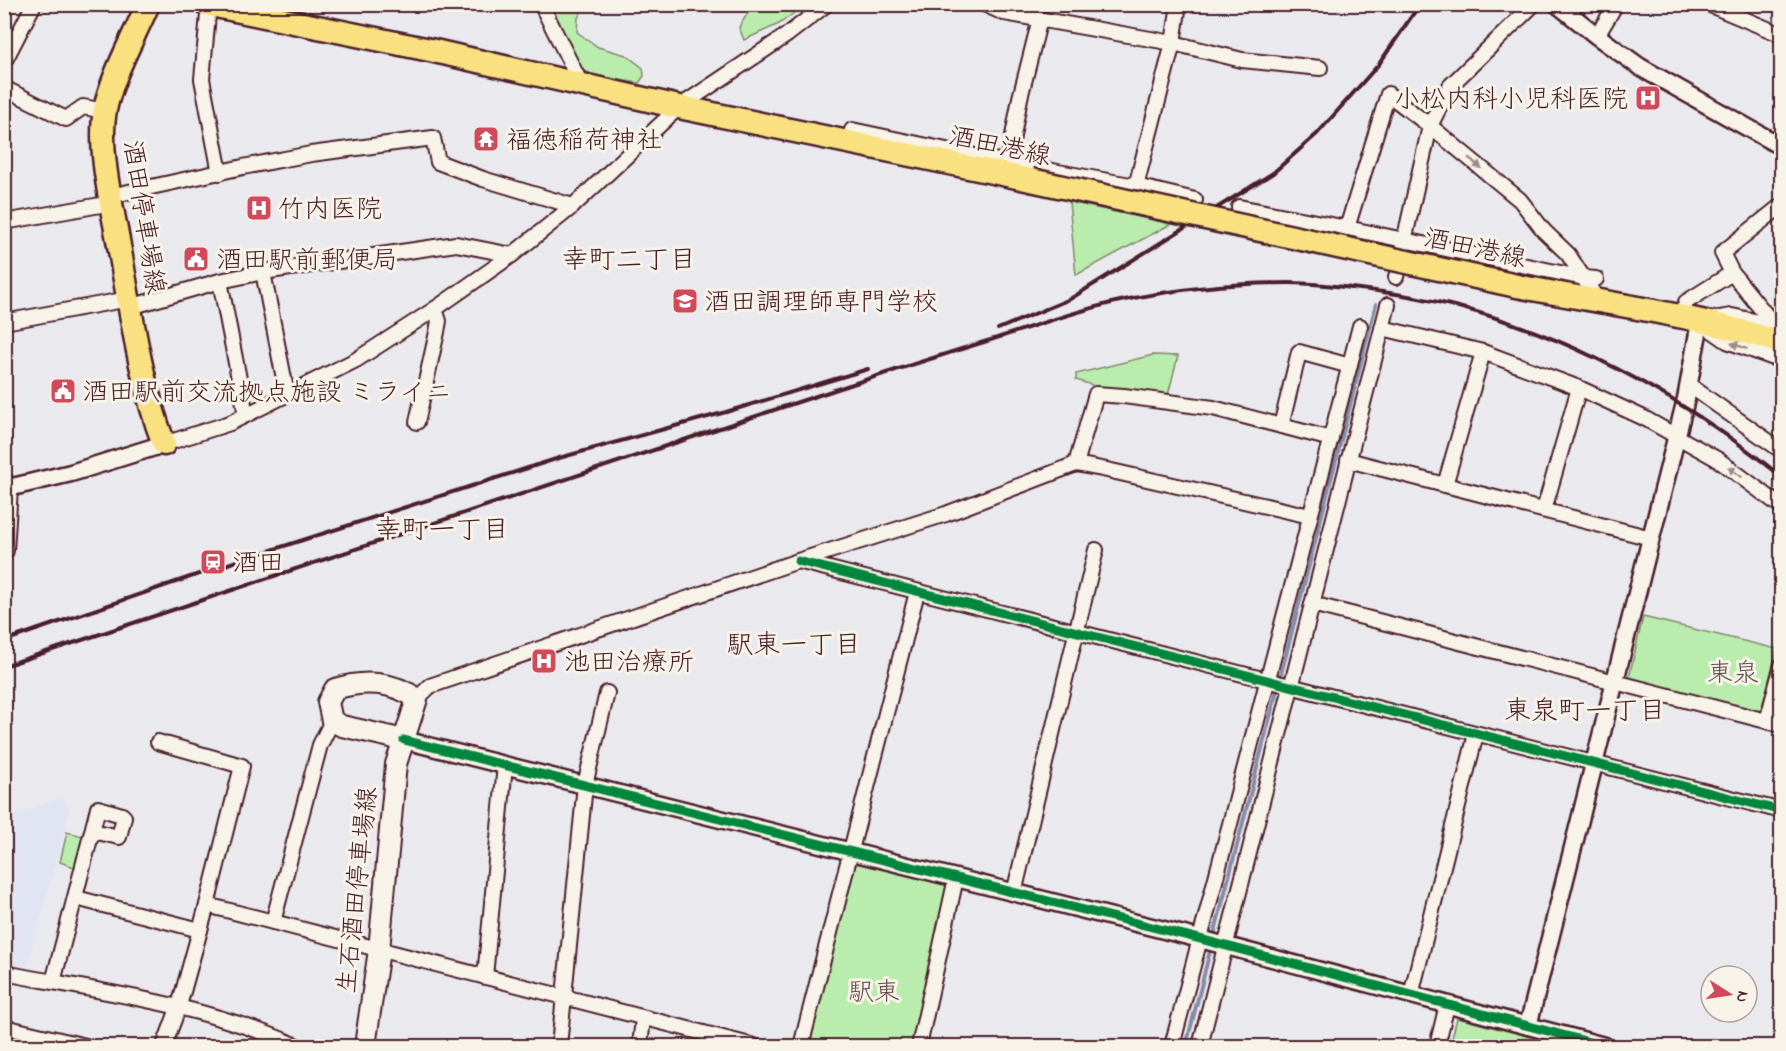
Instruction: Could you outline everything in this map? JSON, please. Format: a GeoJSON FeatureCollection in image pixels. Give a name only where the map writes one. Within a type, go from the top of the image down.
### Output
{"type":"FeatureCollection","features":[{"type":"Feature","properties":{"kind":"main road","name":"酒田停車場線"},"geometry":{"type":"LineString","coordinates":[[148,4],[110,92],[105,111],[103,134],[111,199],[129,303],[153,416],[164,444]]}},
{"type":"Feature","properties":{"kind":"main road","name":"酒田港線"},"geometry":{"type":"LineString","coordinates":[[209,5],[430,50],[679,107],[1031,180],[1517,286],[1756,334],[1779,332]]}},
{"type":"Feature","properties":{"kind":"main road"},"geometry":{"type":"LineString","coordinates":[[404,740],[342,726],[332,721],[328,702],[335,689],[354,683],[375,683],[407,691],[417,699]]}},
{"type":"Feature","properties":{"kind":"main road","name":"生石酒田停車場線"},"geometry":{"type":"LineString","coordinates":[[365,1047],[379,950],[396,764],[417,699]]}},
{"type":"Feature","properties":{"kind":"street"},"geometry":{"type":"LineString","coordinates":[[4,62],[34,4]]}},
{"type":"Feature","properties":{"kind":"street"},"geometry":{"type":"LineString","coordinates":[[541,4],[581,84]]}},
{"type":"Feature","properties":{"kind":"street"},"geometry":{"type":"LineString","coordinates":[[4,551],[6,551],[6,485],[71,473],[230,423],[356,360],[435,309],[512,255],[573,206],[679,107],[787,35],[827,4]]}},
{"type":"Feature","properties":{"kind":"street"},"geometry":{"type":"LineString","coordinates":[[984,4],[1004,13],[1173,43],[1242,60],[1320,68]]}},
{"type":"Feature","properties":{"kind":"street"},"geometry":{"type":"LineString","coordinates":[[1136,186],[1173,43],[1179,4]]}},
{"type":"Feature","properties":{"kind":"street"},"geometry":{"type":"LineString","coordinates":[[1396,277],[1430,126],[1450,86],[1534,4]]}},
{"type":"Feature","properties":{"kind":"street"},"geometry":{"type":"LineString","coordinates":[[1557,4],[1640,67],[1782,147]]}},
{"type":"Feature","properties":{"kind":"street"},"geometry":{"type":"LineString","coordinates":[[1597,36],[1616,4]]}},
{"type":"Feature","properties":{"kind":"street"},"geometry":{"type":"LineString","coordinates":[[1708,4],[1782,35]]}},
{"type":"Feature","properties":{"kind":"street"},"geometry":{"type":"LineString","coordinates":[[209,5],[202,79],[220,173]]}},
{"type":"Feature","properties":{"kind":"street"},"geometry":{"type":"LineString","coordinates":[[1008,163],[1020,98],[1040,19]]}},
{"type":"Feature","properties":{"kind":"street"},"geometry":{"type":"LineString","coordinates":[[4,88],[66,119],[83,107],[105,111]]}},
{"type":"Feature","properties":{"kind":"street"},"geometry":{"type":"LineString","coordinates":[[1347,228],[1388,94],[1520,200],[1544,231],[1590,279],[1599,302]]}},
{"type":"Feature","properties":{"kind":"street"},"geometry":{"type":"LineString","coordinates":[[848,143],[852,130],[1008,163],[1136,186],[1195,200]]}},
{"type":"Feature","properties":{"kind":"street"},"geometry":{"type":"LineString","coordinates":[[4,222],[311,154],[433,138],[438,162],[483,179],[573,206]]}},
{"type":"Feature","properties":{"kind":"street"},"geometry":{"type":"LineString","coordinates":[[1779,332],[1732,273],[1722,254],[1782,205]]}},
{"type":"Feature","properties":{"kind":"street"},"geometry":{"type":"LineString","coordinates":[[1239,207],[1590,279]]}},
{"type":"Feature","properties":{"kind":"street"},"geometry":{"type":"LineString","coordinates":[[4,322],[129,303],[263,272],[456,244],[512,255]]}},
{"type":"Feature","properties":{"kind":"street"},"geometry":{"type":"LineString","coordinates":[[263,272],[287,394]]}},
{"type":"Feature","properties":{"kind":"street"},"geometry":{"type":"LineString","coordinates":[[1528,1026],[1689,385],[1691,320],[1686,302],[1732,273]]}},
{"type":"Feature","properties":{"kind":"street"},"geometry":{"type":"LineString","coordinates":[[220,281],[246,415]]}},
{"type":"Feature","properties":{"kind":"street"},"geometry":{"type":"LineString","coordinates":[[1200,1047],[1388,305]]}},
{"type":"Feature","properties":{"kind":"street"},"geometry":{"type":"LineString","coordinates":[[417,422],[439,321],[435,309]]}},
{"type":"Feature","properties":{"kind":"street"},"geometry":{"type":"LineString","coordinates":[[1691,320],[1727,341],[1782,362]]}},
{"type":"Feature","properties":{"kind":"street"},"geometry":{"type":"LineString","coordinates":[[1173,1047],[1360,326]]}},
{"type":"Feature","properties":{"kind":"street"},"geometry":{"type":"LineString","coordinates":[[1382,328],[1483,352],[1579,388],[1644,418],[1717,459],[1782,507]]}},
{"type":"Feature","properties":{"kind":"street"},"geometry":{"type":"LineString","coordinates":[[1281,426],[1299,352],[1350,366]]}},
{"type":"Feature","properties":{"kind":"street"},"geometry":{"type":"LineString","coordinates":[[1445,485],[1483,352]]}},
{"type":"Feature","properties":{"kind":"street"},"geometry":{"type":"LineString","coordinates":[[1689,385],[1782,451]]}},
{"type":"Feature","properties":{"kind":"street"},"geometry":{"type":"LineString","coordinates":[[1544,510],[1579,388]]}},
{"type":"Feature","properties":{"kind":"street"},"geometry":{"type":"LineString","coordinates":[[1076,464],[1096,394],[1214,408],[1331,439]]}},
{"type":"Feature","properties":{"kind":"street"},"geometry":{"type":"LineString","coordinates":[[1342,397],[1363,403]]}},
{"type":"Feature","properties":{"kind":"street"},"geometry":{"type":"LineString","coordinates":[[1348,460],[1651,538]]}},
{"type":"Feature","properties":{"kind":"street"},"geometry":{"type":"LineString","coordinates":[[417,699],[430,686],[798,561],[946,514],[1076,464],[1310,516]]}},
{"type":"Feature","properties":{"kind":"street"},"geometry":{"type":"LineString","coordinates":[[1014,893],[1096,550]]}},
{"type":"Feature","properties":{"kind":"street"},"geometry":{"type":"LineString","coordinates":[[798,561],[1782,811]]}},
{"type":"Feature","properties":{"kind":"street"},"geometry":{"type":"LineString","coordinates":[[801,1047],[917,592]]}},
{"type":"Feature","properties":{"kind":"street"},"geometry":{"type":"LineString","coordinates":[[1312,604],[1782,725]]}},
{"type":"Feature","properties":{"kind":"street"},"geometry":{"type":"LineString","coordinates":[[1767,722],[1782,665]]}},
{"type":"Feature","properties":{"kind":"street"},"geometry":{"type":"LineString","coordinates":[[559,1047],[585,785],[608,693]]}},
{"type":"Feature","properties":{"kind":"street"},"geometry":{"type":"LineString","coordinates":[[273,922],[320,745],[332,721]]}},
{"type":"Feature","properties":{"kind":"street"},"geometry":{"type":"LineString","coordinates":[[1411,995],[1476,734]]}},
{"type":"Feature","properties":{"kind":"street"},"geometry":{"type":"LineString","coordinates":[[404,740],[1200,939],[1604,1047]]}},
{"type":"Feature","properties":{"kind":"street"},"geometry":{"type":"LineString","coordinates":[[158,742],[242,766],[179,1006],[164,1047]]}},
{"type":"Feature","properties":{"kind":"street"},"geometry":{"type":"LineString","coordinates":[[485,977],[505,765]]}},
{"type":"Feature","properties":{"kind":"street"},"geometry":{"type":"LineString","coordinates":[[53,982],[91,835]]}},
{"type":"Feature","properties":{"kind":"street"},"geometry":{"type":"LineString","coordinates":[[919,1047],[956,878]]}},
{"type":"Feature","properties":{"kind":"street"},"geometry":{"type":"LineString","coordinates":[[76,898],[200,930]]}},
{"type":"Feature","properties":{"kind":"street"},"geometry":{"type":"LineString","coordinates":[[207,905],[754,1047]]}},
{"type":"Feature","properties":{"kind":"street"},"geometry":{"type":"LineString","coordinates":[[4,973],[179,1006],[268,1034],[297,1047]]}},
{"type":"Feature","properties":{"kind":"street"},"geometry":{"type":"LineString","coordinates":[[1437,1047],[1447,1005]]}},
{"type":"Feature","properties":{"kind":"street"},"geometry":{"type":"LineString","coordinates":[[640,1047],[643,1019]]}},
{"type":"Feature","properties":{"kind":"street"},"geometry":{"type":"LineString","coordinates":[[4,1027],[86,1047]]}},
{"type":"Feature","properties":{"kind":"shaded area"},"geometry":{"type":"Polygon","coordinates":[[[62,797],[70,810],[27,966],[5,966],[5,818],[62,797]]]}},
{"type":"Feature","properties":{"kind":"green space"},"geometry":{"type":"Polygon","coordinates":[[[548,5],[585,5],[578,18],[577,32],[598,47],[626,55],[643,68],[644,76],[639,83],[595,76],[583,70],[548,5]]]}},
{"type":"Feature","properties":{"kind":"green space"},"geometry":{"type":"Polygon","coordinates":[[[753,5],[805,5],[779,24],[744,40],[739,27],[753,5]]]}},
{"type":"Feature","properties":{"kind":"green space"},"geometry":{"type":"Polygon","coordinates":[[[1069,202],[1171,224],[1076,275],[1069,202]]]}},
{"type":"Feature","properties":{"kind":"green space"},"geometry":{"type":"Polygon","coordinates":[[[1153,355],[1178,356],[1167,399],[1092,388],[1092,385],[1076,380],[1076,374],[1153,355]]]}},
{"type":"Feature","properties":{"kind":"green space","name":"東泉"},"geometry":{"type":"Polygon","coordinates":[[[1643,617],[1777,649],[1760,714],[1629,677],[1643,617]]]}},
{"type":"Feature","properties":{"kind":"green space"},"geometry":{"type":"Polygon","coordinates":[[[67,832],[83,836],[74,867],[60,862],[67,832]]]}},
{"type":"Feature","properties":{"kind":"green space","name":"駅東"},"geometry":{"type":"Polygon","coordinates":[[[856,863],[948,883],[912,1046],[809,1046],[856,863]]]}},
{"type":"Feature","properties":{"kind":"green space"},"geometry":{"type":"Polygon","coordinates":[[[1457,1018],[1566,1046],[1450,1046],[1457,1018]]]}},
{"type":"Feature","properties":{"kind":"waterway"},"geometry":{"type":"LineString","coordinates":[[1213,939],[1376,304]]}},
{"type":"Feature","properties":{"kind":"waterway"},"geometry":{"type":"LineString","coordinates":[[1186,1046],[1211,947]]}},
{"type":"Feature","properties":{"kind":"railway"},"geometry":{"type":"LineString","coordinates":[[998,329],[1070,299],[1273,173],[1317,134],[1379,64],[1420,4]]}},
{"type":"Feature","properties":{"kind":"railway"},"geometry":{"type":"LineString","coordinates":[[4,666],[815,396],[1052,320],[1120,301],[1204,288],[1268,283],[1324,285],[1383,292],[1437,302],[1491,316],[1543,335],[1644,383],[1738,443],[1782,477]]}},
{"type":"Feature","properties":{"kind":"railway"},"geometry":{"type":"LineString","coordinates":[[4,641],[234,562],[559,458],[726,412],[868,369]]}},
{"type":"Feature","properties":{"kind":"cycle path"},"geometry":{"type":"LineString","coordinates":[[798,561],[1782,811]]}},
{"type":"Feature","properties":{"kind":"cycle path"},"geometry":{"type":"LineString","coordinates":[[404,740],[1200,939],[1604,1046]]}},
{"type":"Feature","properties":{"kind":"place","name":"小松内科小児科医院"},"geometry":{"type":"Point","coordinates":[1648,98]}},
{"type":"Feature","properties":{"kind":"place","name":"福徳稲荷神社"},"geometry":{"type":"Point","coordinates":[486,139]}},
{"type":"Feature","properties":{"kind":"place","name":"竹内医院"},"geometry":{"type":"Point","coordinates":[259,208]}},
{"type":"Feature","properties":{"kind":"place","name":"酒田駅前郵便局"},"geometry":{"type":"Point","coordinates":[196,259]}},
{"type":"Feature","properties":{"kind":"place","name":"酒田調理師専門学校"},"geometry":{"type":"Point","coordinates":[685,301]}},
{"type":"Feature","properties":{"kind":"place","name":"酒田駅前交流拠点施設 ミライニ"},"geometry":{"type":"Point","coordinates":[63,391]}},
{"type":"Feature","properties":{"kind":"place","name":"酒田"},"geometry":{"type":"Point","coordinates":[213,562]}},
{"type":"Feature","properties":{"kind":"place","name":"池田治療所"},"geometry":{"type":"Point","coordinates":[544,661]}},
{"type":"Feature","properties":{"kind":"district","name":"幸町二丁目"},"geometry":{"type":"Point","coordinates":[629,259]}},
{"type":"Feature","properties":{"kind":"district","name":"幸町一丁目"},"geometry":{"type":"Point","coordinates":[442,529]}},
{"type":"Feature","properties":{"kind":"district","name":"駅東一丁目"},"geometry":{"type":"Point","coordinates":[794,644]}},
{"type":"Feature","properties":{"kind":"district","name":"東泉町一丁目"},"geometry":{"type":"Point","coordinates":[1585,710]}}]}
